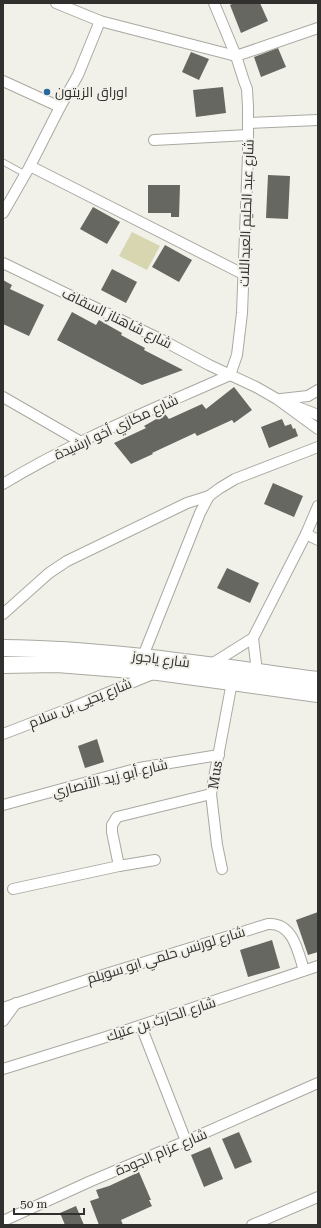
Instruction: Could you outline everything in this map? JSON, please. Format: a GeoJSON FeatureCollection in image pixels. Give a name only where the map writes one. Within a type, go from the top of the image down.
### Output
{"type":"FeatureCollection","features":[{"type":"Feature","properties":{"kind":"main road","name":"شارع ياجوز"},"geometry":{"type":"LineString","coordinates":[[3,648],[36,648],[143,656],[318,680]]}},
{"type":"Feature","properties":{"kind":"main road","name":"شارع ياجوز"},"geometry":{"type":"LineString","coordinates":[[3,665],[57,664],[158,672],[318,694]]}},
{"type":"Feature","properties":{"kind":"street"},"geometry":{"type":"LineString","coordinates":[[56,3],[100,21],[236,56],[318,28]]}},
{"type":"Feature","properties":{"kind":"street","name":"شارع عبد الحليم العبداللات"},"geometry":{"type":"LineString","coordinates":[[214,3],[236,56],[247,89],[249,123],[242,313],[237,355],[230,375]]}},
{"type":"Feature","properties":{"kind":"street"},"geometry":{"type":"LineString","coordinates":[[3,213],[78,75],[100,21]]}},
{"type":"Feature","properties":{"kind":"street"},"geometry":{"type":"LineString","coordinates":[[3,82],[60,107]]}},
{"type":"Feature","properties":{"kind":"street"},"geometry":{"type":"LineString","coordinates":[[249,123],[318,120]]}},
{"type":"Feature","properties":{"kind":"street"},"geometry":{"type":"LineString","coordinates":[[154,140],[248,135]]}},
{"type":"Feature","properties":{"kind":"street"},"geometry":{"type":"LineString","coordinates":[[27,170],[243,274]]}},
{"type":"Feature","properties":{"kind":"street","name":"شارع شاهناز السقاف"},"geometry":{"type":"LineString","coordinates":[[3,263],[164,341],[230,375]]}},
{"type":"Feature","properties":{"kind":"street"},"geometry":{"type":"LineString","coordinates":[[230,375],[277,399],[318,429]]}},
{"type":"Feature","properties":{"kind":"street","name":"شارع مكازي أخو ارشيدة"},"geometry":{"type":"LineString","coordinates":[[3,484],[81,442],[230,375]]}},
{"type":"Feature","properties":{"kind":"street"},"geometry":{"type":"LineString","coordinates":[[277,399],[292,399],[308,396],[318,390]]}},
{"type":"Feature","properties":{"kind":"street"},"geometry":{"type":"LineString","coordinates":[[3,397],[81,442]]}},
{"type":"Feature","properties":{"kind":"street"},"geometry":{"type":"LineString","coordinates":[[277,399],[318,415]]}},
{"type":"Feature","properties":{"kind":"street"},"geometry":{"type":"LineString","coordinates":[[3,614],[49,573],[67,561],[187,503],[209,496],[235,479],[318,447]]}},
{"type":"Feature","properties":{"kind":"street"},"geometry":{"type":"LineString","coordinates":[[143,656],[200,513],[209,496]]}},
{"type":"Feature","properties":{"kind":"street"},"geometry":{"type":"LineString","coordinates":[[210,665],[253,638],[306,534],[318,506]]}},
{"type":"Feature","properties":{"kind":"street"},"geometry":{"type":"LineString","coordinates":[[306,534],[318,540]]}},
{"type":"Feature","properties":{"kind":"street"},"geometry":{"type":"LineString","coordinates":[[253,638],[256,672]]}},
{"type":"Feature","properties":{"kind":"street","name":"شارع يحيى بن سلام"},"geometry":{"type":"LineString","coordinates":[[3,734],[158,672]]}},
{"type":"Feature","properties":{"kind":"street","name":"Mus"},"geometry":{"type":"LineString","coordinates":[[222,869],[217,845],[211,794],[232,682]]}},
{"type":"Feature","properties":{"kind":"street","name":"شارع أبو زيد الأنصاري"},"geometry":{"type":"LineString","coordinates":[[3,805],[139,768],[218,755]]}},
{"type":"Feature","properties":{"kind":"street"},"geometry":{"type":"LineString","coordinates":[[119,866],[112,832],[112,825],[117,817],[211,794]]}},
{"type":"Feature","properties":{"kind":"street"},"geometry":{"type":"LineString","coordinates":[[13,889],[119,866],[155,860]]}},
{"type":"Feature","properties":{"kind":"street","name":"شارع لورنس حلمي ابو سويلم"},"geometry":{"type":"LineString","coordinates":[[3,1008],[90,978],[274,923],[280,925],[289,932],[293,938],[304,970]]}},
{"type":"Feature","properties":{"kind":"street","name":"شارع الحارث بن عتيك"},"geometry":{"type":"LineString","coordinates":[[3,1069],[141,1026],[318,966]]}},
{"type":"Feature","properties":{"kind":"street"},"geometry":{"type":"LineString","coordinates":[[3,1021],[16,1003]]}},
{"type":"Feature","properties":{"kind":"street"},"geometry":{"type":"LineString","coordinates":[[141,1026],[186,1141]]}},
{"type":"Feature","properties":{"kind":"street","name":"شارع عزام الجودة"},"geometry":{"type":"LineString","coordinates":[[3,1221],[91,1181],[318,1083]]}},
{"type":"Feature","properties":{"kind":"street"},"geometry":{"type":"LineString","coordinates":[[252,1225],[318,1197]]}},
{"type":"Feature","properties":{"kind":"lane"},"geometry":{"type":"LineString","coordinates":[[3,162],[27,170]]}},
{"type":"Feature","properties":{"kind":"shaded area"},"geometry":{"type":"Polygon","coordinates":[[[132,232],[160,246],[147,270],[119,256],[132,232]]]}},
{"type":"Feature","properties":{"kind":"building"},"geometry":{"type":"Polygon","coordinates":[[[234,3],[260,3],[268,21],[241,33],[230,5],[234,3]]]}},
{"type":"Feature","properties":{"kind":"building"},"geometry":{"type":"Polygon","coordinates":[[[278,48],[286,67],[261,77],[254,57],[278,48]]]}},
{"type":"Feature","properties":{"kind":"building"},"geometry":{"type":"Polygon","coordinates":[[[191,52],[209,59],[199,80],[182,72],[191,52]]]}},
{"type":"Feature","properties":{"kind":"building"},"geometry":{"type":"Polygon","coordinates":[[[223,87],[226,113],[196,117],[193,90],[223,87]]]}},
{"type":"Feature","properties":{"kind":"building"},"geometry":{"type":"Polygon","coordinates":[[[268,175],[290,176],[288,219],[266,218],[268,175]]]}},
{"type":"Feature","properties":{"kind":"building"},"geometry":{"type":"Polygon","coordinates":[[[148,185],[180,185],[179,217],[171,217],[171,213],[148,213],[148,185]]]}},
{"type":"Feature","properties":{"kind":"building"},"geometry":{"type":"Polygon","coordinates":[[[93,207],[120,222],[107,244],[80,229],[93,207]]]}},
{"type":"Feature","properties":{"kind":"building"},"geometry":{"type":"Polygon","coordinates":[[[165,245],[192,260],[179,282],[152,267],[165,245]]]}},
{"type":"Feature","properties":{"kind":"building"},"geometry":{"type":"Polygon","coordinates":[[[112,269],[137,282],[126,303],[101,290],[112,269]]]}},
{"type":"Feature","properties":{"kind":"building"},"geometry":{"type":"Polygon","coordinates":[[[3,280],[12,285],[10,289],[44,305],[29,336],[3,324],[3,280]]]}},
{"type":"Feature","properties":{"kind":"building"},"geometry":{"type":"Polygon","coordinates":[[[72,312],[96,325],[99,320],[122,333],[121,335],[145,348],[144,350],[183,370],[142,385],[57,340],[72,312]]]}},
{"type":"Feature","properties":{"kind":"building"},"geometry":{"type":"Polygon","coordinates":[[[234,387],[252,410],[234,423],[232,420],[197,436],[195,433],[131,464],[114,443],[146,428],[144,426],[165,414],[169,419],[202,404],[206,409],[234,387]]]}},
{"type":"Feature","properties":{"kind":"building"},"geometry":{"type":"Polygon","coordinates":[[[282,419],[285,426],[291,424],[293,429],[295,428],[298,436],[269,448],[261,427],[282,419]]]}},
{"type":"Feature","properties":{"kind":"building"},"geometry":{"type":"Polygon","coordinates":[[[273,483],[303,496],[294,517],[264,504],[273,483]]]}},
{"type":"Feature","properties":{"kind":"building"},"geometry":{"type":"Polygon","coordinates":[[[227,568],[259,583],[250,603],[217,588],[227,568]]]}},
{"type":"Feature","properties":{"kind":"building"},"geometry":{"type":"Polygon","coordinates":[[[97,739],[104,762],[85,768],[78,746],[97,739]]]}},
{"type":"Feature","properties":{"kind":"building"},"geometry":{"type":"Polygon","coordinates":[[[318,912],[318,952],[308,955],[296,920],[318,912]]]}},
{"type":"Feature","properties":{"kind":"building"},"geometry":{"type":"Polygon","coordinates":[[[272,940],[280,968],[248,977],[240,950],[272,940]]]}},
{"type":"Feature","properties":{"kind":"building"},"geometry":{"type":"Polygon","coordinates":[[[239,1132],[252,1162],[235,1169],[222,1139],[239,1132]]]}},
{"type":"Feature","properties":{"kind":"building"},"geometry":{"type":"Polygon","coordinates":[[[210,1147],[223,1179],[204,1187],[191,1155],[210,1147]]]}},
{"type":"Feature","properties":{"kind":"building"},"geometry":{"type":"Polygon","coordinates":[[[139,1172],[151,1200],[149,1200],[152,1206],[121,1220],[123,1225],[99,1225],[90,1201],[99,1198],[96,1190],[109,1186],[139,1172]]]}},
{"type":"Feature","properties":{"kind":"building"},"geometry":{"type":"Polygon","coordinates":[[[76,1206],[84,1225],[65,1225],[60,1213],[76,1206]]]}},
{"type":"Feature","properties":{"kind":"place","name":"اوراق الزيتون"},"geometry":{"type":"Point","coordinates":[47,92]}}]}
